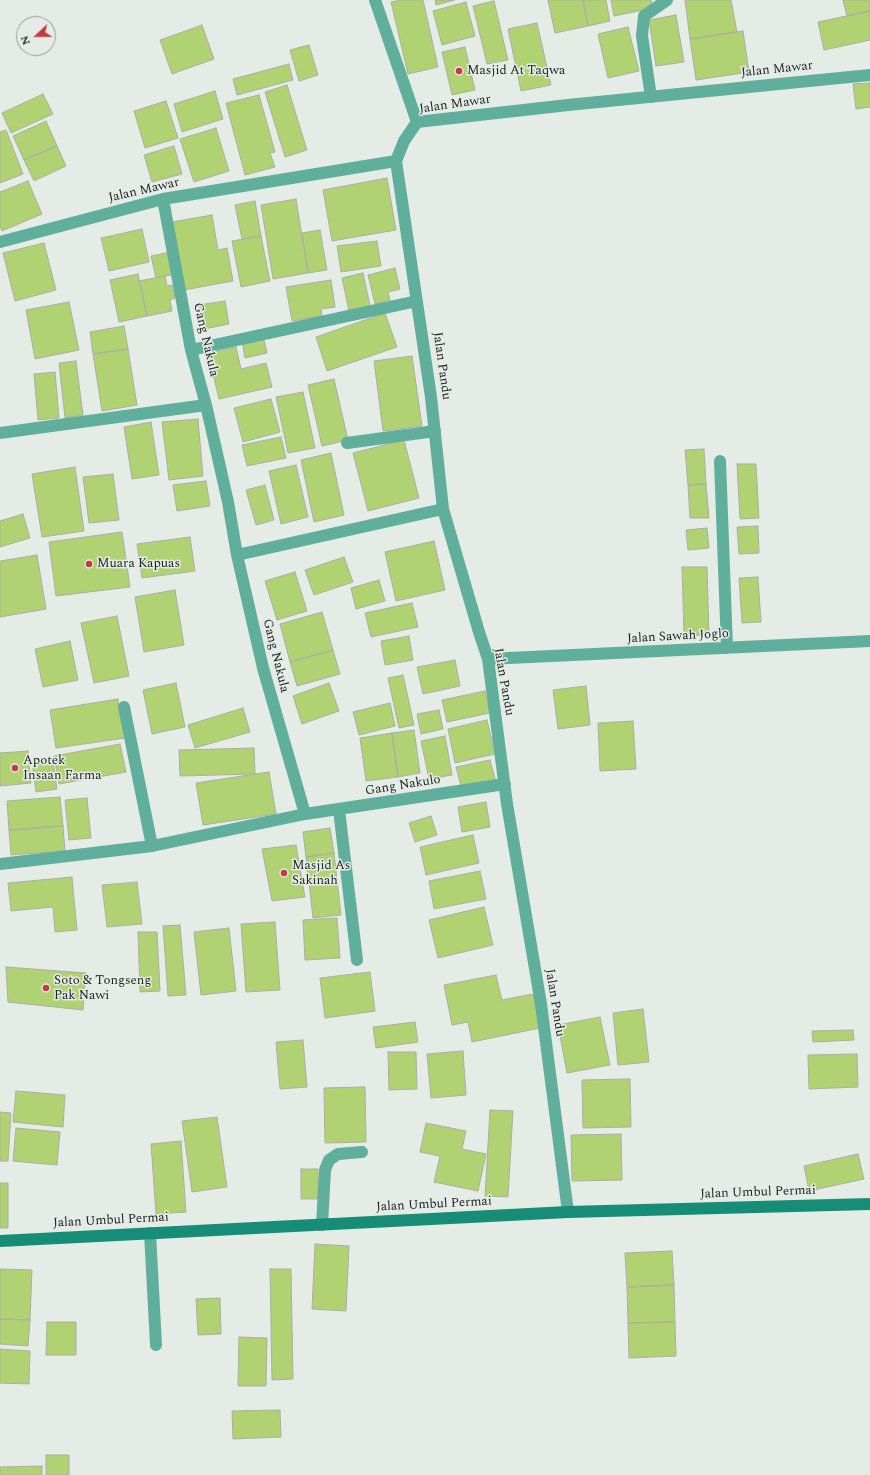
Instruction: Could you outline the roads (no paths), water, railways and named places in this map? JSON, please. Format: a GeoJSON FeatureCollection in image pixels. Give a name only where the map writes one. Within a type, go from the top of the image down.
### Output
{"type":"FeatureCollection","features":[{"type":"Feature","properties":{"kind":"main road","name":"Jalan Umbul Permai"},"geometry":{"type":"LineString","coordinates":[[0,1241],[568,1212],[870,1204]]}},
{"type":"Feature","properties":{"kind":"street"},"geometry":{"type":"LineString","coordinates":[[376,0],[417,122]]}},
{"type":"Feature","properties":{"kind":"street"},"geometry":{"type":"LineString","coordinates":[[651,97],[642,36],[644,16],[667,0]]}},
{"type":"Feature","properties":{"kind":"street","name":"Jalan Mawar"},"geometry":{"type":"LineString","coordinates":[[0,242],[163,199],[396,161],[404,141],[417,122],[870,75]]}},
{"type":"Feature","properties":{"kind":"street","name":"Jalan Pandu"},"geometry":{"type":"LineString","coordinates":[[396,161],[435,430],[443,509],[478,632],[488,659],[504,784],[541,1004],[568,1212]]}},
{"type":"Feature","properties":{"kind":"street","name":"Gang Nakula"},"geometry":{"type":"LineString","coordinates":[[163,199],[191,350],[206,405],[228,502],[237,555],[263,668],[305,814]]}},
{"type":"Feature","properties":{"kind":"street"},"geometry":{"type":"LineString","coordinates":[[191,350],[417,300]]}},
{"type":"Feature","properties":{"kind":"street"},"geometry":{"type":"LineString","coordinates":[[0,433],[206,405]]}},
{"type":"Feature","properties":{"kind":"street"},"geometry":{"type":"LineString","coordinates":[[347,443],[435,430]]}},
{"type":"Feature","properties":{"kind":"street"},"geometry":{"type":"LineString","coordinates":[[720,461],[727,648]]}},
{"type":"Feature","properties":{"kind":"street"},"geometry":{"type":"LineString","coordinates":[[237,555],[443,509]]}},
{"type":"Feature","properties":{"kind":"street","name":"Jalan Sawah Joglo"},"geometry":{"type":"LineString","coordinates":[[488,659],[870,641]]}},
{"type":"Feature","properties":{"kind":"street"},"geometry":{"type":"LineString","coordinates":[[124,707],[152,846]]}},
{"type":"Feature","properties":{"kind":"street","name":"Gang Nakulo"},"geometry":{"type":"LineString","coordinates":[[305,814],[340,810],[504,784]]}},
{"type":"Feature","properties":{"kind":"street"},"geometry":{"type":"LineString","coordinates":[[340,810],[357,960]]}},
{"type":"Feature","properties":{"kind":"street"},"geometry":{"type":"LineString","coordinates":[[0,864],[152,846],[305,814]]}},
{"type":"Feature","properties":{"kind":"street"},"geometry":{"type":"LineString","coordinates":[[322,1225],[325,1170],[329,1160],[338,1154],[362,1152]]}},
{"type":"Feature","properties":{"kind":"street"},"geometry":{"type":"LineString","coordinates":[[150,1233],[156,1345]]}},
{"type":"Feature","properties":{"kind":"place","name":"Masjid At Taqwa"},"geometry":{"type":"Point","coordinates":[459,71]}},
{"type":"Feature","properties":{"kind":"place","name":"Muara Kapuas"},"geometry":{"type":"Point","coordinates":[89,564]}},
{"type":"Feature","properties":{"kind":"place","name":"Apotek Insaan Farma"},"geometry":{"type":"Point","coordinates":[15,768]}},
{"type":"Feature","properties":{"kind":"place","name":"Masjid As Sakinah"},"geometry":{"type":"Point","coordinates":[284,873]}},
{"type":"Feature","properties":{"kind":"place","name":"Soto & Tongseng Pak Nawi"},"geometry":{"type":"Point","coordinates":[46,988]}}]}
